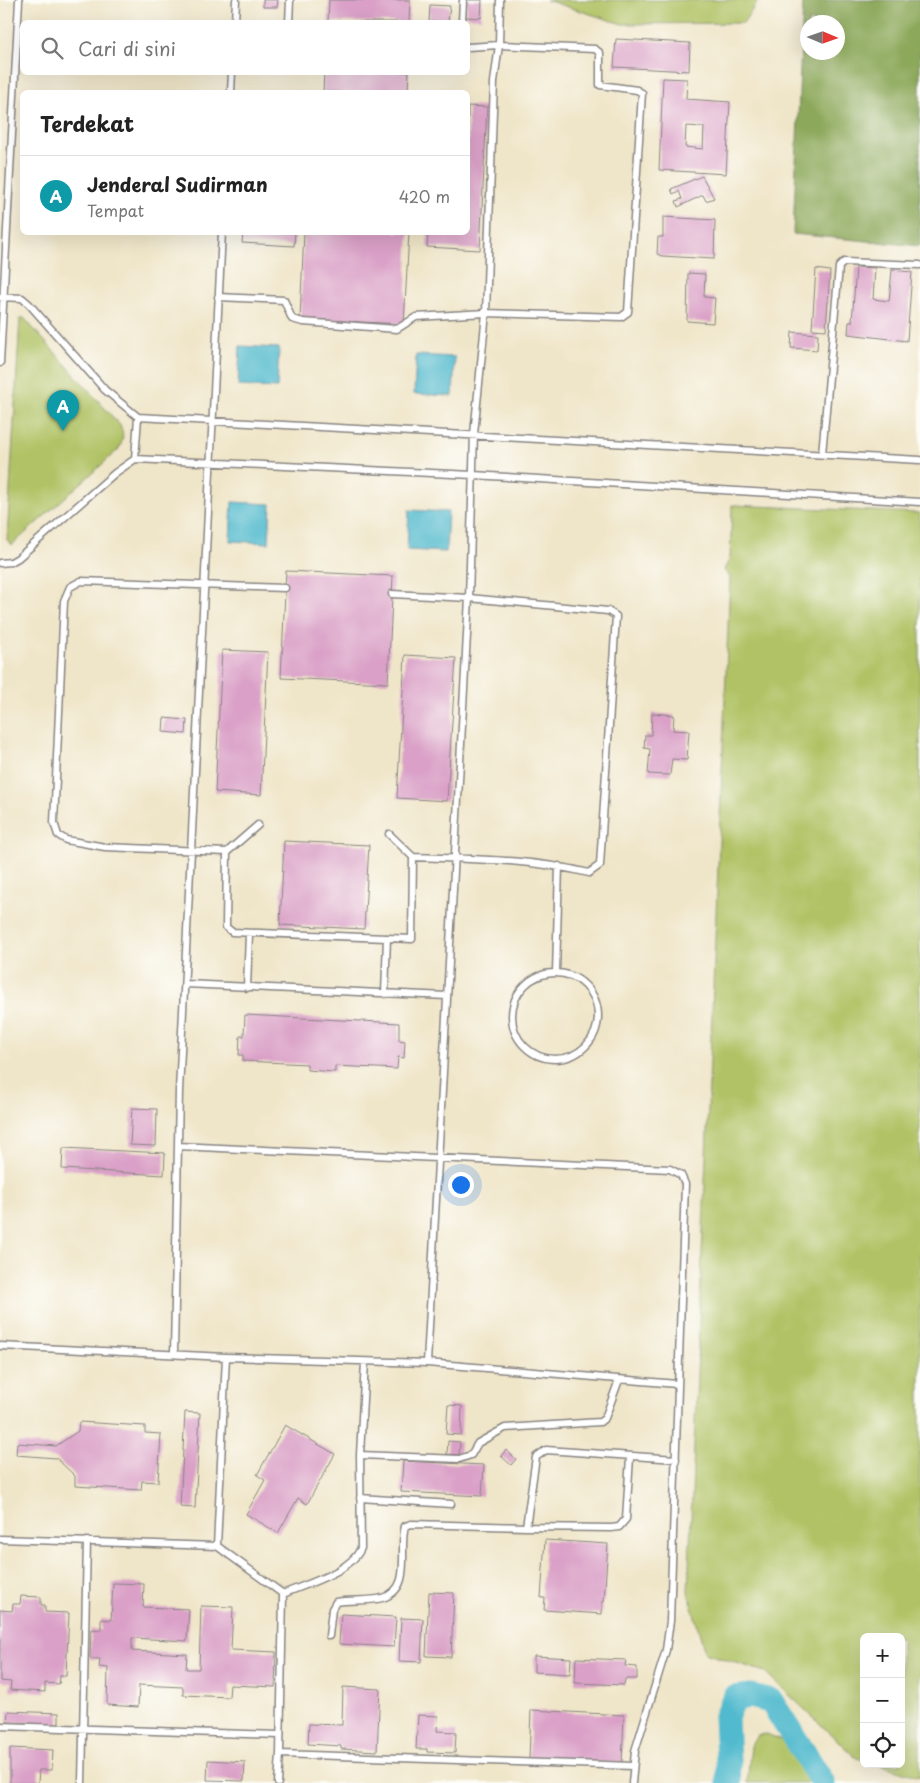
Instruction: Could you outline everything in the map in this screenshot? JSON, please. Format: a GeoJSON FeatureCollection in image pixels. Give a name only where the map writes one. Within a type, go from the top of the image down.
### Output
{"type":"FeatureCollection","features":[{"type":"Feature","properties":{"kind":"lane"},"geometry":{"type":"LineString","coordinates":[[0,363],[1,297],[19,0]]}},
{"type":"Feature","properties":{"kind":"lane"},"geometry":{"type":"LineString","coordinates":[[235,20],[236,0]]}},
{"type":"Feature","properties":{"kind":"lane"},"geometry":{"type":"LineString","coordinates":[[288,20],[290,0]]}},
{"type":"Feature","properties":{"kind":"lane"},"geometry":{"type":"LineString","coordinates":[[462,20],[463,0]]}},
{"type":"Feature","properties":{"kind":"lane"},"geometry":{"type":"LineString","coordinates":[[427,1363],[469,598],[474,434],[486,312],[494,82],[499,46],[500,0]]}},
{"type":"Feature","properties":{"kind":"lane"},"geometry":{"type":"LineString","coordinates":[[218,297],[284,300],[292,319],[303,322],[397,329],[416,317],[486,312],[620,317],[628,312],[643,96],[637,90],[600,85],[600,53],[595,49],[470,47]]}},
{"type":"Feature","properties":{"kind":"lane"},"geometry":{"type":"LineString","coordinates":[[231,90],[232,75]]}},
{"type":"Feature","properties":{"kind":"lane"},"geometry":{"type":"LineString","coordinates":[[174,1354],[178,1146],[184,984],[222,235]]}},
{"type":"Feature","properties":{"kind":"lane"},"geometry":{"type":"LineString","coordinates":[[822,454],[839,267],[844,262],[920,265]]}},
{"type":"Feature","properties":{"kind":"lane"},"geometry":{"type":"LineString","coordinates":[[1,297],[22,298],[29,304],[105,390],[138,417],[920,460]]}},
{"type":"Feature","properties":{"kind":"lane"},"geometry":{"type":"LineString","coordinates":[[135,459],[138,417]]}},
{"type":"Feature","properties":{"kind":"lane"},"geometry":{"type":"LineString","coordinates":[[0,563],[11,562],[18,558],[115,473],[135,459],[474,475],[920,502]]}},
{"type":"Feature","properties":{"kind":"lane"},"geometry":{"type":"LineString","coordinates":[[258,825],[226,852],[105,847],[66,840],[58,835],[54,823],[64,601],[70,587],[82,582],[204,584],[285,588]]}},
{"type":"Feature","properties":{"kind":"lane"},"geometry":{"type":"LineString","coordinates":[[389,834],[413,857],[516,861],[589,872],[595,870],[600,865],[616,616],[608,611],[469,598],[392,594]]}},
{"type":"Feature","properties":{"kind":"lane"},"geometry":{"type":"LineString","coordinates":[[226,852],[226,927],[232,932],[410,940],[413,938],[413,857]]}},
{"type":"Feature","properties":{"kind":"lane"},"geometry":{"type":"LineString","coordinates":[[556,973],[559,866]]}},
{"type":"Feature","properties":{"kind":"lane"},"geometry":{"type":"LineString","coordinates":[[247,988],[250,934]]}},
{"type":"Feature","properties":{"kind":"lane"},"geometry":{"type":"LineString","coordinates":[[385,994],[387,938]]}},
{"type":"Feature","properties":{"kind":"lane"},"geometry":{"type":"LineString","coordinates":[[556,973],[571,976],[584,985],[594,998],[598,1013],[596,1029],[588,1043],[576,1054],[562,1059],[546,1058],[531,1052],[520,1042],[513,1027],[512,1011],[516,996],[533,979],[540,975],[556,973]]}},
{"type":"Feature","properties":{"kind":"lane"},"geometry":{"type":"LineString","coordinates":[[184,984],[447,996]]}},
{"type":"Feature","properties":{"kind":"lane"},"geometry":{"type":"LineString","coordinates":[[178,1146],[670,1169],[681,1174],[685,1184],[670,1621],[666,1650],[639,1739],[633,1766],[632,1783]]}},
{"type":"Feature","properties":{"kind":"lane"},"geometry":{"type":"LineString","coordinates":[[0,1350],[0,1346],[226,1357],[427,1363],[677,1384]]}},
{"type":"Feature","properties":{"kind":"lane"},"geometry":{"type":"LineString","coordinates":[[216,1546],[226,1357]]}},
{"type":"Feature","properties":{"kind":"lane"},"geometry":{"type":"LineString","coordinates":[[283,1594],[347,1566],[357,1557],[361,1548],[360,1454],[366,1362]]}},
{"type":"Feature","properties":{"kind":"lane"},"geometry":{"type":"LineString","coordinates":[[360,1454],[460,1459],[471,1455],[478,1443],[505,1428],[600,1422],[606,1418],[619,1380]]}},
{"type":"Feature","properties":{"kind":"lane"},"geometry":{"type":"LineString","coordinates":[[526,1527],[536,1457],[540,1452],[546,1450],[676,1459]]}},
{"type":"Feature","properties":{"kind":"lane"},"geometry":{"type":"LineString","coordinates":[[329,1636],[332,1609],[336,1602],[383,1598],[399,1586],[403,1577],[406,1526],[411,1524],[619,1527],[626,1519],[630,1457]]}},
{"type":"Feature","properties":{"kind":"lane"},"geometry":{"type":"LineString","coordinates":[[360,1498],[451,1504]]}},
{"type":"Feature","properties":{"kind":"lane"},"geometry":{"type":"LineString","coordinates":[[0,1539],[216,1546],[283,1594]]}},
{"type":"Feature","properties":{"kind":"lane"},"geometry":{"type":"LineString","coordinates":[[82,1783],[87,1541]]}},
{"type":"Feature","properties":{"kind":"lane"},"geometry":{"type":"LineString","coordinates":[[278,1783],[283,1594]]}},
{"type":"Feature","properties":{"kind":"lane"},"geometry":{"type":"LineString","coordinates":[[0,1726],[279,1735]]}},
{"type":"Feature","properties":{"kind":"lane"},"geometry":{"type":"LineString","coordinates":[[280,1754],[633,1766]]}},
{"type":"Feature","properties":{"kind":"green space"},"geometry":{"type":"Polygon","coordinates":[[[546,0],[759,0],[743,23],[622,24],[546,0]]]}},
{"type":"Feature","properties":{"kind":"green space"},"geometry":{"type":"Polygon","coordinates":[[[803,0],[920,0],[920,246],[793,234],[800,60],[845,60],[845,15],[802,15],[803,0]]]}},
{"type":"Feature","properties":{"kind":"green space"},"geometry":{"type":"Polygon","coordinates":[[[20,318],[24,318],[119,424],[123,437],[118,450],[12,545],[7,540],[20,318]]]}},
{"type":"Feature","properties":{"kind":"green space"},"geometry":{"type":"Polygon","coordinates":[[[732,505],[920,513],[920,1777],[890,1768],[905,1768],[905,1633],[860,1633],[860,1759],[856,1758],[765,1672],[705,1653],[688,1592],[730,577],[724,570],[730,558],[732,505]]]}},
{"type":"Feature","properties":{"kind":"green space"},"geometry":{"type":"Polygon","coordinates":[[[767,1734],[793,1745],[813,1783],[747,1783],[751,1746],[757,1735],[767,1734]]]}},
{"type":"Feature","properties":{"kind":"water"},"geometry":{"type":"Polygon","coordinates":[[[240,346],[279,348],[277,388],[238,386],[240,346]]]}},
{"type":"Feature","properties":{"kind":"water"},"geometry":{"type":"Polygon","coordinates":[[[416,355],[455,357],[453,396],[414,394],[416,355]]]}},
{"type":"Feature","properties":{"kind":"water"},"geometry":{"type":"Polygon","coordinates":[[[232,502],[271,504],[269,543],[230,541],[232,502]]]}},
{"type":"Feature","properties":{"kind":"water"},"geometry":{"type":"Polygon","coordinates":[[[409,510],[448,512],[446,552],[407,550],[409,510]]]}},
{"type":"Feature","properties":{"kind":"building"},"geometry":{"type":"Polygon","coordinates":[[[263,0],[278,0],[277,7],[263,7],[263,0]]]}},
{"type":"Feature","properties":{"kind":"building"},"geometry":{"type":"Polygon","coordinates":[[[329,0],[410,0],[409,20],[328,20],[329,0]]]}},
{"type":"Feature","properties":{"kind":"building"},"geometry":{"type":"Polygon","coordinates":[[[467,0],[482,0],[481,18],[466,17],[467,0]]]}},
{"type":"Feature","properties":{"kind":"building"},"geometry":{"type":"Polygon","coordinates":[[[430,5],[450,6],[448,20],[429,20],[430,5]]]}},
{"type":"Feature","properties":{"kind":"building"},"geometry":{"type":"Polygon","coordinates":[[[616,39],[690,43],[689,71],[614,67],[616,39]]]}},
{"type":"Feature","properties":{"kind":"building"},"geometry":{"type":"Polygon","coordinates":[[[324,75],[409,75],[408,90],[323,90],[324,75]]]}},
{"type":"Feature","properties":{"kind":"building"},"geometry":{"type":"Polygon","coordinates":[[[663,78],[687,79],[686,99],[730,102],[726,174],[659,170],[663,78]],[[686,126],[685,147],[703,149],[704,127],[686,126]]]}},
{"type":"Feature","properties":{"kind":"building"},"geometry":{"type":"Polygon","coordinates":[[[470,106],[487,107],[480,250],[427,247],[428,235],[470,235],[470,106]]]}},
{"type":"Feature","properties":{"kind":"building"},"geometry":{"type":"Polygon","coordinates":[[[702,176],[714,198],[706,201],[703,195],[678,207],[676,201],[682,199],[679,191],[673,194],[671,189],[702,176]]]}},
{"type":"Feature","properties":{"kind":"building"},"geometry":{"type":"Polygon","coordinates":[[[663,217],[715,220],[714,259],[662,256],[657,254],[658,237],[663,237],[663,217]]]}},
{"type":"Feature","properties":{"kind":"building"},"geometry":{"type":"Polygon","coordinates":[[[243,235],[295,235],[294,246],[242,243],[243,235]]]}},
{"type":"Feature","properties":{"kind":"building"},"geometry":{"type":"Polygon","coordinates":[[[304,235],[409,235],[404,324],[300,319],[304,235]]]}},
{"type":"Feature","properties":{"kind":"building"},"geometry":{"type":"Polygon","coordinates":[[[856,267],[875,268],[873,299],[889,301],[892,270],[912,272],[907,341],[848,334],[849,322],[852,322],[856,267]]]}},
{"type":"Feature","properties":{"kind":"building"},"geometry":{"type":"Polygon","coordinates":[[[816,269],[830,271],[826,330],[812,329],[816,269]]]}},
{"type":"Feature","properties":{"kind":"building"},"geometry":{"type":"Polygon","coordinates":[[[688,273],[705,274],[704,297],[715,298],[713,323],[687,321],[688,273]]]}},
{"type":"Feature","properties":{"kind":"building"},"geometry":{"type":"Polygon","coordinates":[[[792,332],[818,334],[817,350],[791,348],[792,332]]]}},
{"type":"Feature","properties":{"kind":"building"},"geometry":{"type":"Polygon","coordinates":[[[286,571],[393,576],[388,683],[281,678],[286,571]]]}},
{"type":"Feature","properties":{"kind":"building"},"geometry":{"type":"Polygon","coordinates":[[[222,650],[268,652],[261,795],[215,792],[222,650]]]}},
{"type":"Feature","properties":{"kind":"building"},"geometry":{"type":"Polygon","coordinates":[[[405,655],[456,658],[447,801],[397,798],[405,655]]]}},
{"type":"Feature","properties":{"kind":"building"},"geometry":{"type":"Polygon","coordinates":[[[652,713],[674,715],[673,730],[689,731],[687,760],[672,759],[670,775],[648,774],[650,749],[644,748],[645,735],[651,735],[652,713]]]}},
{"type":"Feature","properties":{"kind":"building"},"geometry":{"type":"Polygon","coordinates":[[[164,718],[187,720],[186,734],[163,732],[164,718]]]}},
{"type":"Feature","properties":{"kind":"building"},"geometry":{"type":"Polygon","coordinates":[[[284,841],[369,845],[364,929],[280,925],[284,841]]]}},
{"type":"Feature","properties":{"kind":"building"},"geometry":{"type":"Polygon","coordinates":[[[245,1015],[399,1023],[399,1040],[405,1041],[404,1058],[398,1057],[397,1069],[335,1066],[335,1072],[307,1070],[307,1064],[243,1061],[243,1055],[239,1055],[240,1036],[244,1036],[245,1015]]]}},
{"type":"Feature","properties":{"kind":"building"},"geometry":{"type":"Polygon","coordinates":[[[132,1108],[157,1109],[156,1146],[130,1145],[132,1108]]]}},
{"type":"Feature","properties":{"kind":"building"},"geometry":{"type":"Polygon","coordinates":[[[63,1148],[165,1153],[164,1175],[62,1169],[63,1148]]]}},
{"type":"Feature","properties":{"kind":"building"},"geometry":{"type":"Polygon","coordinates":[[[448,1405],[462,1406],[461,1435],[446,1434],[448,1405]]]}},
{"type":"Feature","properties":{"kind":"building"},"geometry":{"type":"Polygon","coordinates":[[[185,1412],[200,1413],[195,1508],[180,1507],[185,1412]]]}},
{"type":"Feature","properties":{"kind":"building"},"geometry":{"type":"Polygon","coordinates":[[[79,1422],[145,1426],[145,1433],[161,1434],[158,1482],[142,1481],[141,1490],[75,1486],[75,1476],[56,1458],[16,1455],[17,1443],[56,1446],[78,1431],[79,1422]]]}},
{"type":"Feature","properties":{"kind":"building"},"geometry":{"type":"Polygon","coordinates":[[[285,1425],[335,1454],[307,1504],[298,1498],[278,1533],[246,1514],[265,1480],[257,1475],[285,1425]]]}},
{"type":"Feature","properties":{"kind":"building"},"geometry":{"type":"Polygon","coordinates":[[[448,1441],[460,1442],[459,1455],[447,1454],[448,1441]]]}},
{"type":"Feature","properties":{"kind":"building"},"geometry":{"type":"Polygon","coordinates":[[[506,1450],[516,1459],[511,1465],[501,1456],[506,1450]]]}},
{"type":"Feature","properties":{"kind":"building"},"geometry":{"type":"Polygon","coordinates":[[[403,1461],[484,1465],[482,1496],[401,1492],[403,1461]]]}},
{"type":"Feature","properties":{"kind":"building"},"geometry":{"type":"Polygon","coordinates":[[[545,1540],[608,1544],[602,1614],[544,1610],[545,1598],[541,1598],[545,1540]]]}},
{"type":"Feature","properties":{"kind":"building"},"geometry":{"type":"Polygon","coordinates":[[[113,1583],[144,1584],[143,1607],[189,1609],[187,1641],[132,1638],[132,1651],[187,1654],[186,1669],[199,1669],[201,1606],[233,1607],[231,1650],[276,1652],[275,1687],[230,1685],[229,1697],[183,1695],[183,1687],[139,1685],[138,1707],[107,1705],[108,1668],[99,1667],[100,1659],[90,1659],[91,1629],[101,1630],[101,1619],[111,1620],[113,1583]]]}},
{"type":"Feature","properties":{"kind":"building"},"geometry":{"type":"Polygon","coordinates":[[[429,1592],[454,1593],[451,1657],[426,1656],[429,1592]]]}},
{"type":"Feature","properties":{"kind":"building"},"geometry":{"type":"Polygon","coordinates":[[[21,1596],[41,1597],[41,1605],[45,1605],[45,1612],[69,1613],[66,1676],[60,1676],[59,1684],[45,1683],[45,1692],[10,1690],[11,1682],[0,1681],[0,1610],[12,1611],[13,1604],[20,1604],[21,1596]]]}},
{"type":"Feature","properties":{"kind":"building"},"geometry":{"type":"Polygon","coordinates":[[[341,1614],[396,1617],[394,1647],[339,1644],[341,1614]]]}},
{"type":"Feature","properties":{"kind":"building"},"geometry":{"type":"Polygon","coordinates":[[[401,1618],[423,1619],[421,1662],[399,1661],[401,1618]]]}},
{"type":"Feature","properties":{"kind":"building"},"geometry":{"type":"Polygon","coordinates":[[[534,1656],[571,1658],[570,1674],[534,1672],[534,1656]]]}},
{"type":"Feature","properties":{"kind":"building"},"geometry":{"type":"Polygon","coordinates":[[[576,1658],[626,1660],[625,1666],[637,1667],[637,1679],[625,1679],[624,1685],[575,1683],[576,1658]]]}},
{"type":"Feature","properties":{"kind":"building"},"geometry":{"type":"Polygon","coordinates":[[[343,1687],[380,1689],[377,1751],[341,1749],[341,1746],[308,1744],[309,1724],[342,1725],[343,1687]]]}},
{"type":"Feature","properties":{"kind":"building"},"geometry":{"type":"Polygon","coordinates":[[[531,1710],[624,1715],[622,1764],[529,1759],[531,1710]]]}},
{"type":"Feature","properties":{"kind":"building"},"geometry":{"type":"Polygon","coordinates":[[[8,1711],[59,1713],[59,1725],[7,1722],[8,1711]]]}},
{"type":"Feature","properties":{"kind":"building"},"geometry":{"type":"Polygon","coordinates":[[[418,1715],[438,1716],[437,1731],[456,1732],[455,1753],[427,1752],[427,1749],[416,1749],[418,1715]]]}},
{"type":"Feature","properties":{"kind":"building"},"geometry":{"type":"Polygon","coordinates":[[[10,1748],[53,1750],[52,1770],[39,1770],[38,1783],[10,1783],[10,1748]]]}},
{"type":"Feature","properties":{"kind":"building"},"geometry":{"type":"Polygon","coordinates":[[[208,1760],[245,1762],[244,1781],[207,1780],[208,1760]]]}},
{"type":"Feature","properties":{"kind":"waterway"},"geometry":{"type":"LineString","coordinates":[[729,1783],[726,1716],[735,1698],[751,1696],[771,1701],[823,1783]]}},
{"type":"Feature","properties":{"kind":"place","name":"Jenderal Sudirman"},"geometry":{"type":"Point","coordinates":[63,431]}}]}
